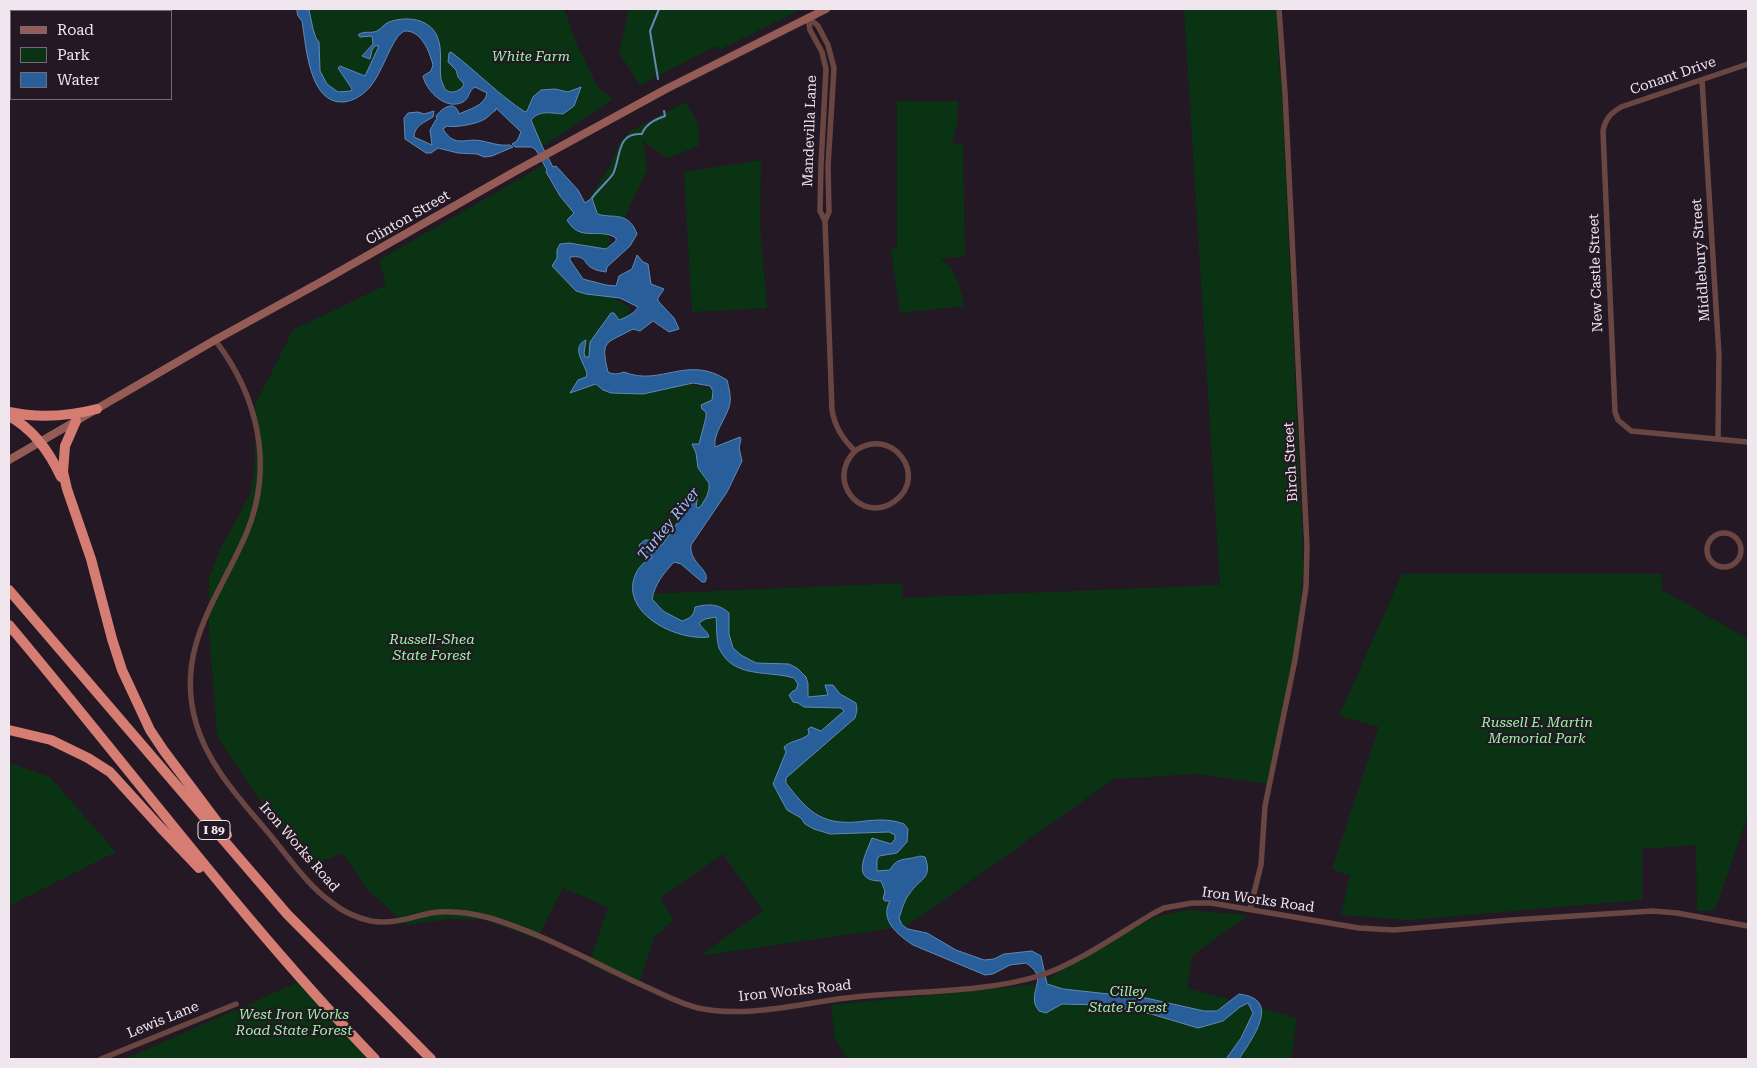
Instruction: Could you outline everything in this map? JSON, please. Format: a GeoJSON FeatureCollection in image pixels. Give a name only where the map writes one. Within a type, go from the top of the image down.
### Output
{"type":"FeatureCollection","features":[{"type":"Feature","properties":{"kind":"highway"},"geometry":{"type":"LineString","coordinates":[[9,414],[82,413],[97,409]]}},
{"type":"Feature","properties":{"kind":"highway"},"geometry":{"type":"LineString","coordinates":[[9,414],[40,442],[51,458],[67,489]]}},
{"type":"Feature","properties":{"kind":"highway"},"geometry":{"type":"LineString","coordinates":[[76,421],[68,436],[64,452],[63,472],[91,559],[122,670],[150,730],[164,751],[286,914]]}},
{"type":"Feature","properties":{"kind":"highway","name":"I 89"},"geometry":{"type":"LineString","coordinates":[[9,590],[286,914],[431,1059]]}},
{"type":"Feature","properties":{"kind":"highway","name":"I 89"},"geometry":{"type":"LineString","coordinates":[[9,626],[242,912],[324,1006],[375,1059]]}},
{"type":"Feature","properties":{"kind":"highway"},"geometry":{"type":"LineString","coordinates":[[9,730],[51,740],[88,758],[110,772],[242,912]]}},
{"type":"Feature","properties":{"kind":"main road","name":"Clinton Street"},"geometry":{"type":"LineString","coordinates":[[9,460],[215,340],[666,88],[826,9]]}},
{"type":"Feature","properties":{"kind":"street","name":"Birch Street"},"geometry":{"type":"LineString","coordinates":[[1250,909],[1261,865],[1265,806],[1295,660],[1306,587],[1307,563],[1304,464],[1279,9]]}},
{"type":"Feature","properties":{"kind":"street","name":"Mandevilla Lane"},"geometry":{"type":"LineString","coordinates":[[808,17],[810,30],[822,52],[825,63],[820,165],[820,211],[825,220],[832,410],[839,433],[854,451]]}},
{"type":"Feature","properties":{"kind":"street","name":"Mandevilla Lane"},"geometry":{"type":"LineString","coordinates":[[808,17],[818,26],[831,52],[834,68],[828,166],[829,212],[825,220]]}},
{"type":"Feature","properties":{"kind":"street","name":"Conant Drive"},"geometry":{"type":"LineString","coordinates":[[1608,116],[1622,107],[1748,64]]}},
{"type":"Feature","properties":{"kind":"street","name":"Middlebury Street"},"geometry":{"type":"LineString","coordinates":[[1702,80],[1720,355],[1718,439]]}},
{"type":"Feature","properties":{"kind":"street"},"geometry":{"type":"LineString","coordinates":[[824,95],[833,96]]}},
{"type":"Feature","properties":{"kind":"street","name":"New Castle Street"},"geometry":{"type":"LineString","coordinates":[[1608,116],[1603,132],[1615,412],[1624,426],[1631,431],[1718,439]]}},
{"type":"Feature","properties":{"kind":"street"},"geometry":{"type":"LineString","coordinates":[[820,165],[828,166]]}},
{"type":"Feature","properties":{"kind":"street","name":"Iron Works Road"},"geometry":{"type":"LineString","coordinates":[[215,340],[232,362],[249,399],[260,447],[260,472],[255,504],[248,528],[198,632],[190,673],[191,698],[196,722],[204,746],[217,768],[310,883],[327,900],[341,910],[356,916],[372,921],[388,922],[445,911],[486,917],[509,924],[563,946],[674,1000],[698,1008],[722,1011],[755,1010],[850,997],[1016,982],[1051,972],[1164,908],[1200,902],[1377,930],[1652,911],[1677,913],[1748,926]]}},
{"type":"Feature","properties":{"kind":"street"},"geometry":{"type":"LineString","coordinates":[[1718,439],[1748,442]]}},
{"type":"Feature","properties":{"kind":"street"},"geometry":{"type":"LineString","coordinates":[[878,443],[891,447],[900,455],[906,466],[908,479],[904,491],[895,501],[884,507],[871,507],[860,503],[850,495],[844,484],[843,472],[847,460],[854,451],[866,445],[878,443]]}},
{"type":"Feature","properties":{"kind":"street"},"geometry":{"type":"LineString","coordinates":[[1719,533],[1730,534],[1735,537],[1740,546],[1739,557],[1731,565],[1719,566],[1710,560],[1707,555],[1706,549],[1710,539],[1719,533]]}},
{"type":"Feature","properties":{"kind":"street"},"geometry":{"type":"LineString","coordinates":[[1740,546],[1748,544]]}},
{"type":"Feature","properties":{"kind":"street","name":"Lewis Lane"},"geometry":{"type":"LineString","coordinates":[[101,1059],[236,1004]]}},
{"type":"Feature","properties":{"kind":"shaded area"},"geometry":{"type":"Polygon","coordinates":[[[9,9],[73,9],[10,10],[9,40],[9,9]]]}},
{"type":"Feature","properties":{"kind":"green space","name":"White Farm"},"geometry":{"type":"Polygon","coordinates":[[[306,9],[564,9],[578,47],[599,89],[613,99],[542,147],[525,112],[461,60],[448,62],[465,84],[457,91],[448,92],[442,83],[440,59],[434,46],[419,25],[383,26],[377,31],[361,32],[360,37],[372,36],[373,44],[368,52],[384,39],[368,76],[353,85],[345,94],[337,94],[327,84],[320,71],[306,9]]]}},
{"type":"Feature","properties":{"kind":"green space"},"geometry":{"type":"Polygon","coordinates":[[[629,9],[802,9],[719,50],[716,46],[640,85],[619,53],[629,9]]]}},
{"type":"Feature","properties":{"kind":"green space","name":"Russell-Shea State Forest"},"geometry":{"type":"Polygon","coordinates":[[[1184,9],[1277,9],[1304,575],[1302,575],[1298,628],[1290,680],[1268,784],[1196,774],[1114,779],[907,926],[699,956],[763,911],[723,854],[660,898],[674,920],[654,937],[638,986],[589,964],[608,907],[563,888],[537,939],[485,920],[451,919],[406,925],[369,891],[342,853],[309,867],[291,846],[217,736],[209,632],[209,578],[220,549],[251,493],[255,462],[255,405],[293,330],[386,285],[379,260],[545,164],[548,179],[587,226],[606,234],[611,240],[604,251],[581,245],[567,259],[571,270],[585,281],[630,308],[627,319],[610,326],[594,364],[634,392],[688,384],[710,388],[714,395],[714,484],[700,514],[648,594],[903,583],[902,598],[1220,585],[1184,9]]]}},
{"type":"Feature","properties":{"kind":"green space"},"geometry":{"type":"Polygon","coordinates":[[[897,101],[958,101],[958,120],[952,143],[963,144],[965,257],[940,258],[946,262],[954,273],[964,306],[900,313],[891,250],[897,248],[897,101]]]}},
{"type":"Feature","properties":{"kind":"green space"},"geometry":{"type":"Polygon","coordinates":[[[685,102],[698,123],[699,146],[667,158],[643,141],[647,170],[624,219],[597,213],[592,198],[586,203],[610,166],[619,144],[629,132],[685,102]]]}},
{"type":"Feature","properties":{"kind":"green space"},"geometry":{"type":"Polygon","coordinates":[[[761,160],[760,226],[767,308],[692,312],[684,172],[761,160]]]}},
{"type":"Feature","properties":{"kind":"green space","name":"Russell E. Martin Memorial Park"},"geometry":{"type":"Polygon","coordinates":[[[1402,574],[1661,574],[1662,590],[1748,639],[1748,815],[1715,910],[1697,911],[1696,845],[1642,849],[1642,900],[1409,920],[1341,915],[1350,876],[1332,869],[1379,727],[1339,716],[1402,574]]]}},
{"type":"Feature","properties":{"kind":"green space"},"geometry":{"type":"Polygon","coordinates":[[[9,763],[50,777],[116,852],[9,906],[9,763]]]}},
{"type":"Feature","properties":{"kind":"green space","name":"Cilley State Forest"},"geometry":{"type":"Polygon","coordinates":[[[1189,910],[1248,915],[1192,956],[1187,988],[1297,1018],[1291,1059],[847,1059],[835,1039],[831,1005],[1040,984],[1109,941],[1155,917],[1189,910]]]}},
{"type":"Feature","properties":{"kind":"green space","name":"West Iron Works Road State Forest"},"geometry":{"type":"Polygon","coordinates":[[[303,980],[379,1059],[125,1059],[303,980]]]}},
{"type":"Feature","properties":{"kind":"water"},"geometry":{"type":"Polygon","coordinates":[[[297,9],[309,10],[313,29],[319,42],[320,71],[327,84],[338,92],[351,91],[352,89],[338,68],[340,66],[365,76],[379,46],[375,46],[372,50],[370,59],[362,56],[373,44],[372,36],[360,37],[358,35],[377,31],[389,22],[403,19],[416,20],[429,25],[437,36],[440,46],[441,79],[448,91],[457,91],[464,84],[458,77],[456,70],[448,62],[449,53],[451,52],[525,112],[533,97],[541,90],[555,89],[568,92],[581,87],[574,106],[563,114],[541,113],[531,120],[553,167],[556,166],[578,190],[585,203],[592,198],[597,213],[627,220],[633,225],[637,234],[630,246],[607,267],[606,272],[590,267],[580,257],[570,257],[570,260],[583,279],[616,286],[619,276],[632,269],[637,255],[643,262],[648,264],[651,284],[664,289],[658,301],[674,318],[679,329],[669,332],[653,321],[640,331],[633,329],[611,340],[605,348],[608,372],[612,374],[624,372],[637,376],[650,376],[699,370],[713,373],[727,380],[730,404],[717,432],[715,447],[740,437],[741,439],[739,448],[742,461],[727,492],[691,545],[693,557],[705,574],[705,582],[702,582],[681,564],[674,562],[660,579],[652,599],[663,611],[682,621],[694,613],[695,607],[709,605],[721,607],[729,613],[729,634],[733,648],[741,655],[756,663],[789,664],[797,668],[806,677],[808,697],[828,695],[825,685],[833,685],[840,694],[856,703],[855,718],[786,778],[786,783],[808,808],[824,818],[844,822],[881,820],[904,824],[908,829],[907,842],[897,853],[879,856],[877,860],[877,871],[890,870],[894,864],[902,860],[920,856],[925,857],[927,864],[926,874],[903,905],[899,918],[902,925],[908,929],[927,933],[956,950],[984,960],[994,959],[1004,954],[1032,951],[1041,956],[1047,984],[1063,989],[1146,998],[1204,1011],[1217,1011],[1239,994],[1250,996],[1258,1002],[1261,1009],[1261,1017],[1254,1036],[1239,1059],[1226,1059],[1241,1038],[1253,1013],[1248,1003],[1223,1021],[1198,1028],[1151,1014],[1100,1005],[1062,1004],[1046,1013],[1039,1011],[1035,1005],[1036,973],[1026,963],[1010,965],[993,974],[985,975],[913,945],[896,932],[888,921],[887,908],[890,901],[883,899],[885,891],[881,881],[868,879],[862,867],[872,838],[891,844],[895,839],[895,835],[889,832],[830,834],[814,829],[805,824],[801,818],[787,810],[773,784],[786,752],[784,747],[809,734],[808,729],[811,727],[821,731],[844,711],[841,708],[804,707],[793,702],[789,695],[796,690],[798,684],[794,678],[752,672],[733,665],[725,658],[719,648],[716,617],[705,619],[699,623],[709,637],[684,635],[670,631],[646,616],[638,606],[633,595],[633,582],[637,570],[652,558],[651,555],[642,553],[639,545],[645,540],[650,540],[657,546],[662,545],[680,519],[690,496],[698,494],[696,507],[698,508],[707,496],[709,483],[698,468],[696,453],[692,444],[699,444],[706,417],[706,412],[702,409],[701,405],[712,400],[713,391],[710,386],[693,383],[643,394],[611,393],[603,390],[596,384],[570,393],[578,380],[586,377],[587,374],[579,351],[581,343],[586,340],[584,353],[585,357],[589,357],[590,342],[611,313],[614,313],[619,320],[627,317],[638,307],[620,298],[576,291],[552,266],[557,258],[557,250],[560,244],[569,243],[606,249],[616,241],[616,238],[610,235],[584,233],[572,227],[567,220],[574,213],[560,196],[536,150],[532,147],[515,147],[512,144],[517,141],[521,132],[496,108],[488,117],[480,121],[460,126],[447,126],[443,129],[447,135],[456,141],[476,140],[513,147],[492,156],[484,157],[477,154],[458,153],[438,148],[431,153],[426,153],[405,139],[404,118],[408,113],[418,112],[424,114],[434,111],[433,117],[418,127],[414,133],[414,137],[432,145],[430,130],[439,113],[448,106],[455,107],[459,114],[472,109],[483,101],[487,93],[475,87],[471,90],[467,99],[457,104],[450,104],[438,98],[428,88],[423,76],[431,71],[433,65],[427,47],[420,37],[415,34],[404,31],[398,36],[374,81],[368,90],[358,97],[344,102],[332,100],[323,94],[311,72],[302,21],[298,16],[297,9]]]}},
{"type":"Feature","properties":{"kind":"waterway"},"geometry":{"type":"LineString","coordinates":[[658,79],[650,31],[659,9]]}},
{"type":"Feature","properties":{"kind":"waterway"},"geometry":{"type":"LineString","coordinates":[[592,198],[613,174],[621,147],[628,137],[634,134],[642,134],[651,123],[665,116],[664,111]]}},
{"type":"Feature","properties":{"kind":"water label","name":"Turkey River"},"geometry":{"type":"Point","coordinates":[669,524]}}]}
